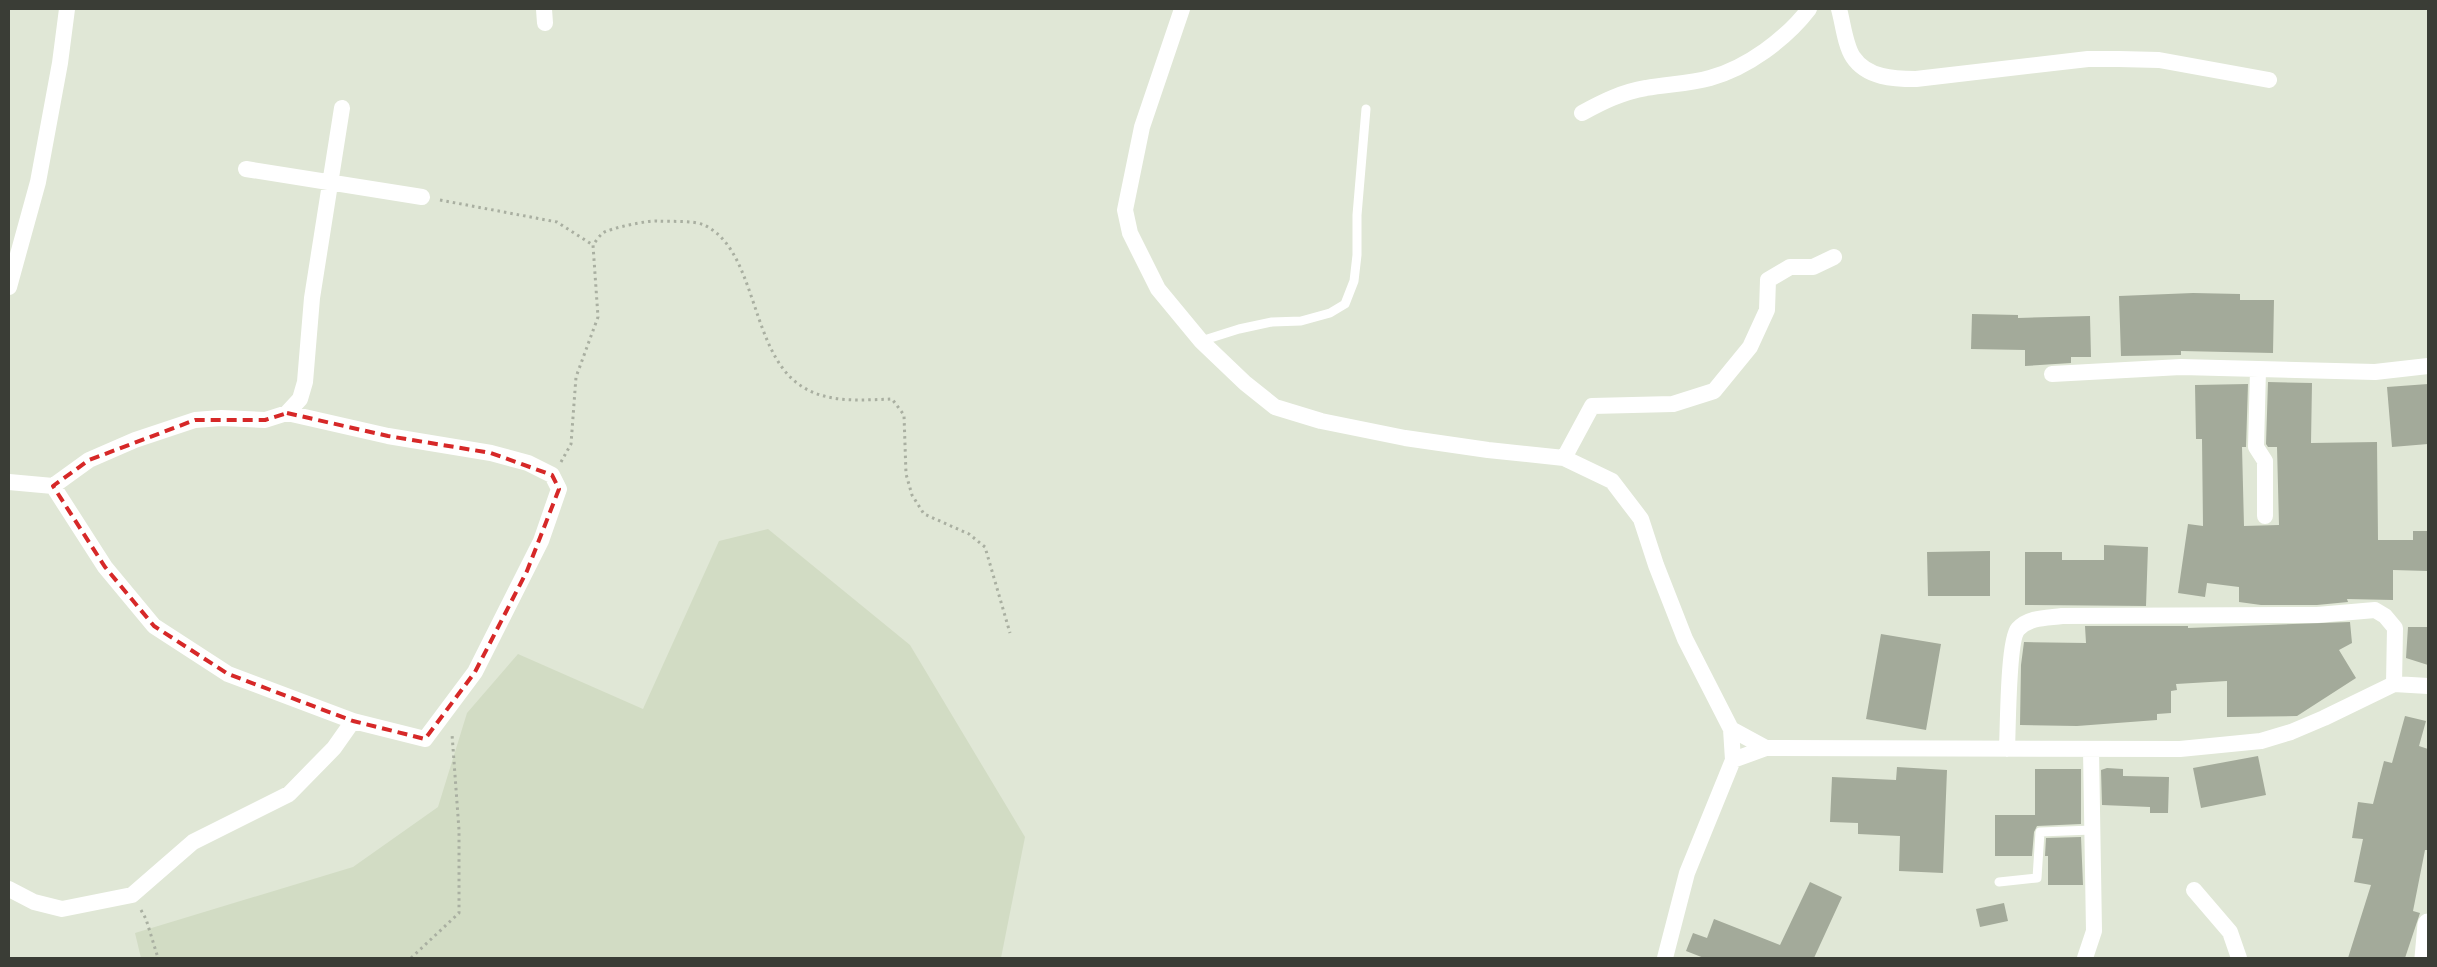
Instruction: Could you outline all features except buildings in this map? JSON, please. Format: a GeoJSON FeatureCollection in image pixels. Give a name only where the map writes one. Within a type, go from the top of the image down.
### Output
{"type":"FeatureCollection","features":[{"type":"Feature","properties":{"kind":"street"},"geometry":{"type":"LineString","coordinates":[[9,288],[38,182],[60,63],[67,9]]}},
{"type":"Feature","properties":{"kind":"street"},"geometry":{"type":"LineString","coordinates":[[1182,9],[1142,127],[1126,210],[1130,233],[1158,289],[1201,342],[1245,383],[1275,407],[1322,421],[1405,438],[1488,450],[1564,458],[1612,481],[1642,519],[1656,565],[1685,639],[1731,729],[1733,760],[1687,873],[1665,958]]}},
{"type":"Feature","properties":{"kind":"street"},"geometry":{"type":"LineString","coordinates":[[1582,112],[1616,95],[1644,88],[1710,78],[1736,67],[1762,52],[1800,21],[1809,9]]}},
{"type":"Feature","properties":{"kind":"street"},"geometry":{"type":"LineString","coordinates":[[1839,9],[1853,58],[1871,73],[1892,79],[1916,79],[2088,59],[2119,59],[2159,60],[2269,80]]}},
{"type":"Feature","properties":{"kind":"street"},"geometry":{"type":"LineString","coordinates":[[9,482],[53,486],[89,460],[135,440],[195,420],[221,418],[265,420],[287,413],[300,399],[305,382],[312,298],[342,108]]}},
{"type":"Feature","properties":{"kind":"street"},"geometry":{"type":"LineString","coordinates":[[246,169],[422,197]]}},
{"type":"Feature","properties":{"kind":"street"},"geometry":{"type":"LineString","coordinates":[[1564,458],[1592,406],[1673,404],[1714,392],[1750,347],[1767,310],[1768,280],[1790,267],[1813,267],[1834,256]]}},
{"type":"Feature","properties":{"kind":"street"},"geometry":{"type":"LineString","coordinates":[[2052,374],[2181,367],[2375,372],[2428,366]]}},
{"type":"Feature","properties":{"kind":"street"},"geometry":{"type":"LineString","coordinates":[[2258,370],[2256,446],[2265,461],[2265,516]]}},
{"type":"Feature","properties":{"kind":"street"},"geometry":{"type":"LineString","coordinates":[[53,486],[105,567],[154,626],[228,674],[353,721],[425,739],[475,672],[541,541],[559,489],[552,475],[528,463],[491,453],[388,436],[287,413]]}},
{"type":"Feature","properties":{"kind":"street"},"geometry":{"type":"LineString","coordinates":[[2007,749],[2012,647],[2017,630],[2033,619],[2062,616],[2317,615],[2375,610],[2385,616],[2395,628],[2394,684]]}},
{"type":"Feature","properties":{"kind":"street"},"geometry":{"type":"LineString","coordinates":[[1733,760],[1766,748],[2180,749],[2261,741],[2291,732],[2324,718],[2394,684],[2428,686]]}},
{"type":"Feature","properties":{"kind":"street"},"geometry":{"type":"LineString","coordinates":[[9,889],[34,902],[62,909],[132,895],[193,842],[288,794],[334,748],[353,721]]}},
{"type":"Feature","properties":{"kind":"street"},"geometry":{"type":"LineString","coordinates":[[1731,729],[1766,748]]}},
{"type":"Feature","properties":{"kind":"street"},"geometry":{"type":"LineString","coordinates":[[2085,958],[2094,931],[2091,749]]}},
{"type":"Feature","properties":{"kind":"street"},"geometry":{"type":"LineString","coordinates":[[2194,890],[2230,932],[2239,958]]}},
{"type":"Feature","properties":{"kind":"street"},"geometry":{"type":"LineString","coordinates":[[2425,958],[2428,924]]}},
{"type":"Feature","properties":{"kind":"lane"},"geometry":{"type":"LineString","coordinates":[[1201,342],[1239,329],[1272,322],[1301,321],[1330,313],[1345,304],[1354,281],[1357,255],[1357,215],[1366,110]]}},
{"type":"Feature","properties":{"kind":"lane"},"geometry":{"type":"LineString","coordinates":[[1998,882],[2037,878],[2040,832],[2092,830]]}},
{"type":"Feature","properties":{"kind":"path"},"geometry":{"type":"LineString","coordinates":[[422,197],[557,222],[593,245]]}},
{"type":"Feature","properties":{"kind":"path"},"geometry":{"type":"LineString","coordinates":[[552,475],[571,444],[576,377],[598,317],[593,245],[603,233],[653,220],[703,225],[721,237],[734,255],[762,329],[780,364],[797,383],[820,394],[844,400],[892,399],[904,415],[906,474],[912,495],[924,514],[969,534],[985,547],[1010,633]]}},
{"type":"Feature","properties":{"kind":"path"},"geometry":{"type":"LineString","coordinates":[[411,958],[459,913],[459,830],[450,706]]}},
{"type":"Feature","properties":{"kind":"path"},"geometry":{"type":"LineString","coordinates":[[132,895],[146,919],[158,958]]}},
{"type":"Feature","properties":{"kind":"highlighted area"},"geometry":{"type":"Polygon","coordinates":[[[287,413],[388,436],[491,453],[552,475],[559,489],[527,571],[475,672],[425,739],[353,721],[228,674],[154,626],[105,567],[53,486],[89,460],[195,420],[265,420],[287,413]]]}},
{"type":"Feature","properties":{"kind":"shaded area"},"geometry":{"type":"Polygon","coordinates":[[[768,529],[910,645],[1025,837],[1001,958],[141,958],[135,933],[353,867],[438,807],[467,713],[518,654],[643,709],[719,541],[768,529]]]}}]}
